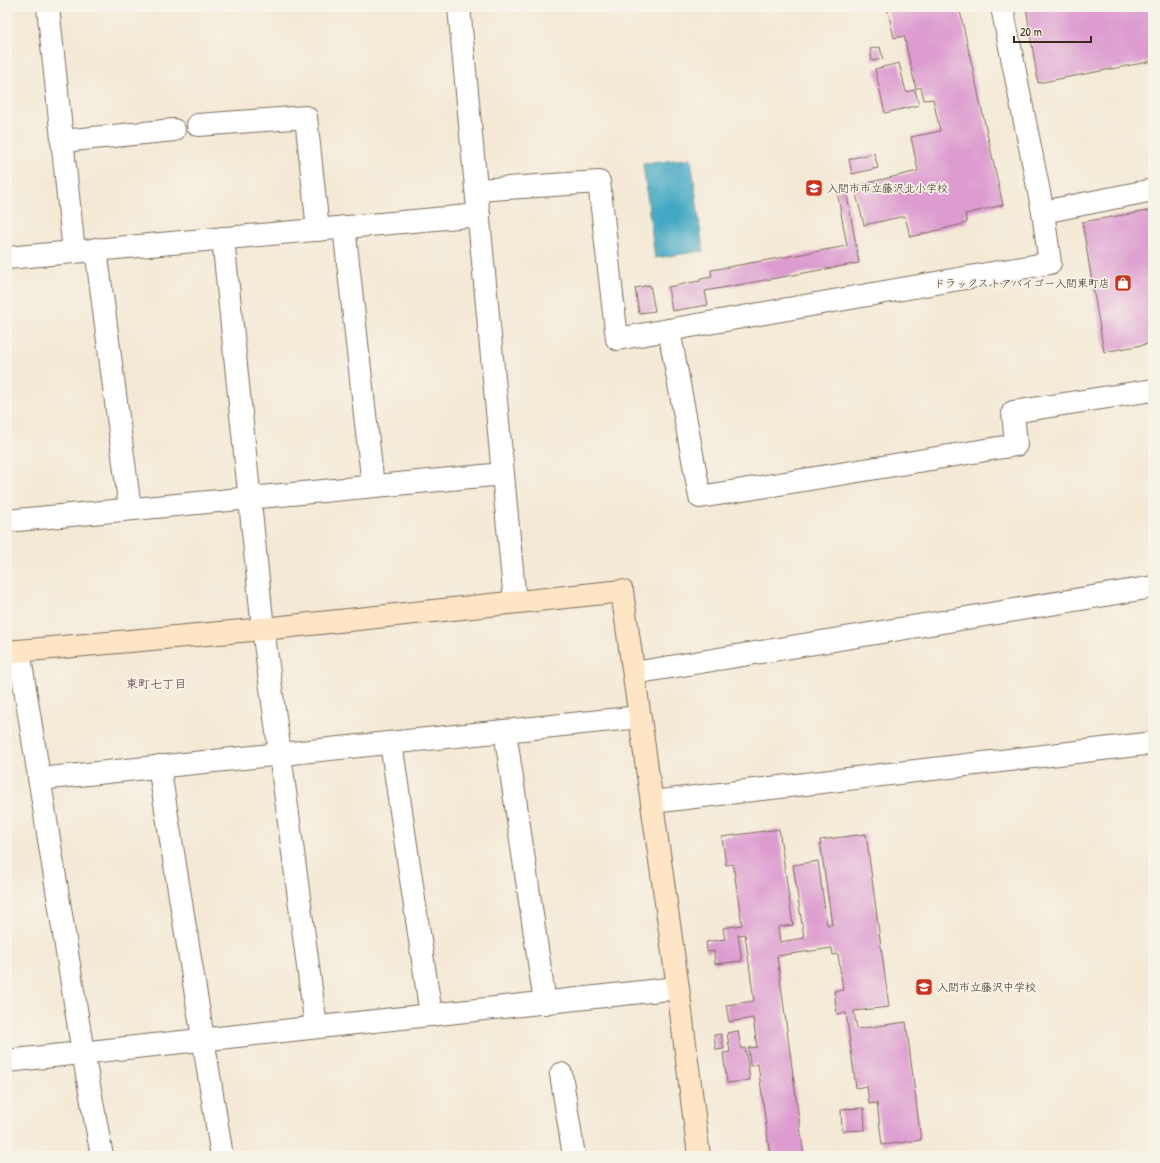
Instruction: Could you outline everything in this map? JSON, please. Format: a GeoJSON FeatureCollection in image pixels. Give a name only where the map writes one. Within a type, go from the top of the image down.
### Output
{"type":"FeatureCollection","features":[{"type":"Feature","properties":{"kind":"street"},"geometry":{"type":"LineString","coordinates":[[48,7],[74,252]]}},
{"type":"Feature","properties":{"kind":"street"},"geometry":{"type":"LineString","coordinates":[[460,7],[515,602]]}},
{"type":"Feature","properties":{"kind":"street"},"geometry":{"type":"LineString","coordinates":[[477,190],[599,182],[617,339],[1050,263],[1043,212],[1002,7]]}},
{"type":"Feature","properties":{"kind":"street"},"geometry":{"type":"LineString","coordinates":[[198,125],[306,117],[318,230]]}},
{"type":"Feature","properties":{"kind":"street"},"geometry":{"type":"LineString","coordinates":[[62,141],[174,130]]}},
{"type":"Feature","properties":{"kind":"street"},"geometry":{"type":"LineString","coordinates":[[1043,212],[1153,190]]}},
{"type":"Feature","properties":{"kind":"street"},"geometry":{"type":"LineString","coordinates":[[7,258],[479,215]]}},
{"type":"Feature","properties":{"kind":"street"},"geometry":{"type":"LineString","coordinates":[[344,227],[373,486]]}},
{"type":"Feature","properties":{"kind":"street"},"geometry":{"type":"LineString","coordinates":[[223,238],[263,628],[316,1027]]}},
{"type":"Feature","properties":{"kind":"street"},"geometry":{"type":"LineString","coordinates":[[96,250],[130,509]]}},
{"type":"Feature","properties":{"kind":"street"},"geometry":{"type":"LineString","coordinates":[[669,330],[700,497],[1016,445],[1013,412],[1153,390]]}},
{"type":"Feature","properties":{"kind":"street"},"geometry":{"type":"LineString","coordinates":[[7,521],[503,474]]}},
{"type":"Feature","properties":{"kind":"street"},"geometry":{"type":"LineString","coordinates":[[634,673],[1153,587]]}},
{"type":"Feature","properties":{"kind":"street"},"geometry":{"type":"LineString","coordinates":[[102,1156],[83,1053],[39,778],[13,652],[622,591],[678,988],[699,1156]]}},
{"type":"Feature","properties":{"kind":"street"},"geometry":{"type":"LineString","coordinates":[[39,778],[640,717]]}},
{"type":"Feature","properties":{"kind":"street"},"geometry":{"type":"LineString","coordinates":[[505,731],[545,1003]]}},
{"type":"Feature","properties":{"kind":"street"},"geometry":{"type":"LineString","coordinates":[[391,743],[431,1015]]}},
{"type":"Feature","properties":{"kind":"street"},"geometry":{"type":"LineString","coordinates":[[652,802],[1153,743]]}},
{"type":"Feature","properties":{"kind":"street"},"geometry":{"type":"LineString","coordinates":[[159,766],[222,1156]]}},
{"type":"Feature","properties":{"kind":"street"},"geometry":{"type":"LineString","coordinates":[[7,1061],[678,988]]}},
{"type":"Feature","properties":{"kind":"street"},"geometry":{"type":"LineString","coordinates":[[561,1074],[574,1156]]}},
{"type":"Feature","properties":{"kind":"water"},"geometry":{"type":"Polygon","coordinates":[[[691,158],[703,251],[655,258],[643,164],[691,158]]]}},
{"type":"Feature","properties":{"kind":"building"},"geometry":{"type":"Polygon","coordinates":[[[887,7],[959,7],[1003,205],[965,214],[967,223],[910,237],[905,216],[864,225],[854,186],[918,171],[911,137],[940,131],[933,99],[924,100],[921,87],[916,89],[904,36],[894,38],[887,7]]]}},
{"type":"Feature","properties":{"kind":"building"},"geometry":{"type":"Polygon","coordinates":[[[1026,7],[1153,7],[1153,61],[1038,83],[1026,7]]]}},
{"type":"Feature","properties":{"kind":"building"},"geometry":{"type":"Polygon","coordinates":[[[880,47],[883,59],[872,61],[870,49],[880,47]]]}},
{"type":"Feature","properties":{"kind":"building"},"geometry":{"type":"Polygon","coordinates":[[[899,63],[906,92],[915,90],[919,105],[885,113],[875,69],[899,63]]]}},
{"type":"Feature","properties":{"kind":"building"},"geometry":{"type":"Polygon","coordinates":[[[874,153],[878,168],[852,174],[849,159],[874,153]]]}},
{"type":"Feature","properties":{"kind":"building"},"geometry":{"type":"Polygon","coordinates":[[[846,189],[859,263],[705,291],[708,305],[672,311],[668,287],[700,281],[700,279],[712,277],[711,270],[847,246],[837,191],[846,189]]]}},
{"type":"Feature","properties":{"kind":"building","name":"ドラックストアバイゴー入間東町店"},"geometry":{"type":"Polygon","coordinates":[[[1153,210],[1153,343],[1104,352],[1082,222],[1153,210]]]}},
{"type":"Feature","properties":{"kind":"building"},"geometry":{"type":"Polygon","coordinates":[[[650,285],[655,311],[639,313],[635,288],[650,285]]]}},
{"type":"Feature","properties":{"kind":"building"},"geometry":{"type":"Polygon","coordinates":[[[779,829],[793,925],[778,927],[780,942],[804,938],[793,865],[818,861],[827,925],[832,925],[820,840],[866,834],[889,1007],[854,1011],[857,1029],[906,1022],[921,1140],[882,1145],[877,1103],[869,1104],[867,1086],[856,1088],[846,1013],[837,1014],[834,991],[843,990],[838,954],[833,955],[832,948],[777,956],[804,1156],[770,1156],[758,1064],[750,1066],[748,1048],[757,1047],[753,1018],[729,1022],[726,1005],[754,1001],[745,934],[738,935],[742,961],[715,964],[714,951],[707,952],[706,942],[725,939],[723,928],[742,925],[733,864],[726,865],[722,837],[779,829]]]}},
{"type":"Feature","properties":{"kind":"building"},"geometry":{"type":"Polygon","coordinates":[[[738,1031],[741,1049],[745,1048],[750,1080],[727,1083],[723,1053],[730,1052],[727,1033],[738,1031]]]}},
{"type":"Feature","properties":{"kind":"building"},"geometry":{"type":"Polygon","coordinates":[[[721,1034],[724,1049],[716,1050],[714,1035],[721,1034]]]}},
{"type":"Feature","properties":{"kind":"building"},"geometry":{"type":"Polygon","coordinates":[[[864,1108],[865,1130],[842,1131],[841,1109],[864,1108]]]}},
{"type":"Feature","properties":{"kind":"place","name":"入間市市立藤沢北小学校"},"geometry":{"type":"Point","coordinates":[814,188]}},
{"type":"Feature","properties":{"kind":"place","name":"ドラックストアバイゴー入間東町店"},"geometry":{"type":"Point","coordinates":[1123,283]}},
{"type":"Feature","properties":{"kind":"place","name":"入間市立藤沢中学校"},"geometry":{"type":"Point","coordinates":[924,987]}},
{"type":"Feature","properties":{"kind":"district","name":"東町七丁目"},"geometry":{"type":"Point","coordinates":[156,684]}}]}
